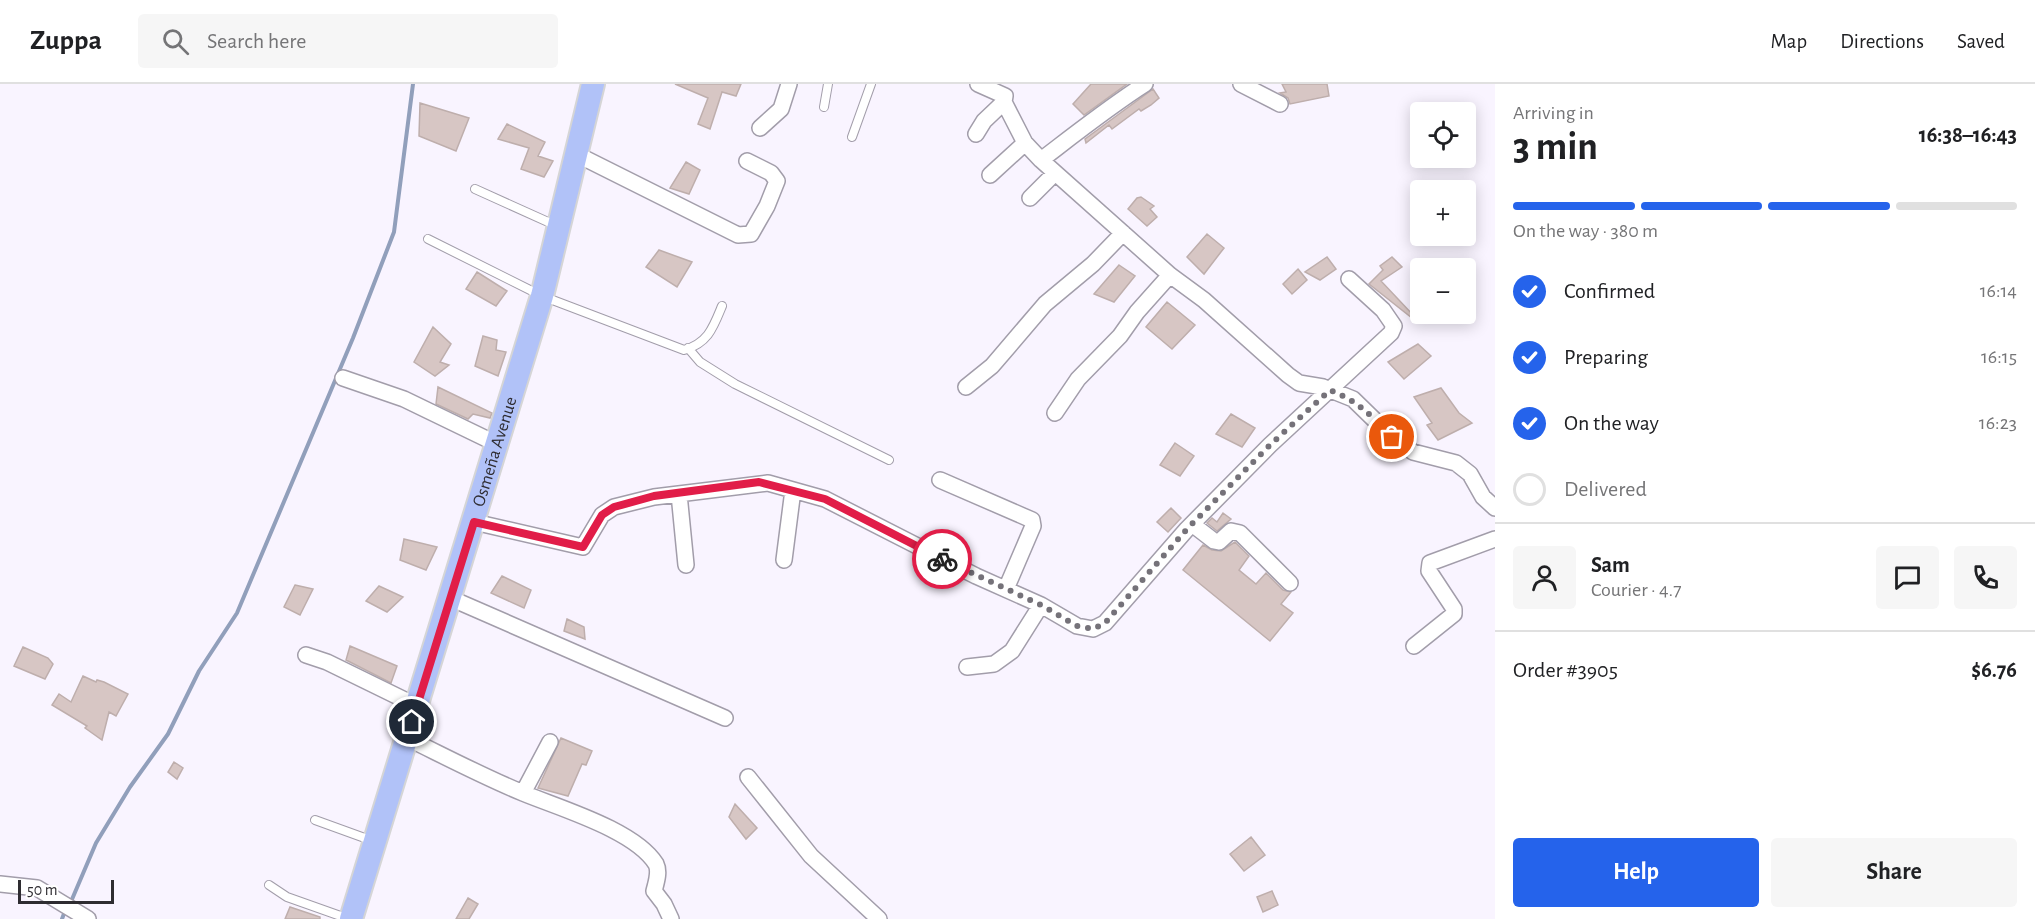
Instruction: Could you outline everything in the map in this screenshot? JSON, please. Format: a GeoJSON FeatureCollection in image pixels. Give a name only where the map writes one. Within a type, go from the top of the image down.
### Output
{"type":"FeatureCollection","features":[{"type":"Feature","properties":{"kind":"main road","name":"Osmeña Avenue"},"geometry":{"type":"LineString","coordinates":[[351,919],[542,296],[593,84]]}},
{"type":"Feature","properties":{"kind":"street"},"geometry":{"type":"LineString","coordinates":[[760,128],[781,109],[789,84]]}},
{"type":"Feature","properties":{"kind":"street"},"geometry":{"type":"LineString","coordinates":[[978,84],[1008,94]]}},
{"type":"Feature","properties":{"kind":"street"},"geometry":{"type":"LineString","coordinates":[[1041,160],[1110,106],[1126,99],[1145,84]]}},
{"type":"Feature","properties":{"kind":"street"},"geometry":{"type":"LineString","coordinates":[[1241,84],[1280,104]]}},
{"type":"Feature","properties":{"kind":"street"},"geometry":{"type":"LineString","coordinates":[[976,134],[984,121],[1008,94]]}},
{"type":"Feature","properties":{"kind":"street"},"geometry":{"type":"LineString","coordinates":[[1008,94],[1025,143],[1055,173],[1170,275],[1204,300],[1299,383],[1330,390],[1359,403],[1372,419],[1413,452],[1455,463],[1470,474],[1483,497],[1495,508]]}},
{"type":"Feature","properties":{"kind":"street"},"geometry":{"type":"LineString","coordinates":[[990,175],[1025,143]]}},
{"type":"Feature","properties":{"kind":"street"},"geometry":{"type":"LineString","coordinates":[[576,154],[738,235],[751,234],[767,206],[777,181],[771,174],[747,161]]}},
{"type":"Feature","properties":{"kind":"street"},"geometry":{"type":"LineString","coordinates":[[1030,198],[1055,173]]}},
{"type":"Feature","properties":{"kind":"street"},"geometry":{"type":"LineString","coordinates":[[966,387],[992,366],[1045,304],[1094,264],[1123,233]]}},
{"type":"Feature","properties":{"kind":"street"},"geometry":{"type":"LineString","coordinates":[[1055,413],[1078,379],[1120,336],[1137,312],[1170,275]]}},
{"type":"Feature","properties":{"kind":"street"},"geometry":{"type":"LineString","coordinates":[[474,522],[583,547],[607,510],[654,496],[759,482],[825,499],[1041,605],[1077,626],[1093,629],[1105,623],[1192,524],[1270,445],[1391,333],[1394,326],[1383,310],[1348,279]]}},
{"type":"Feature","properties":{"kind":"street"},"geometry":{"type":"LineString","coordinates":[[343,378],[404,399],[497,444]]}},
{"type":"Feature","properties":{"kind":"street"},"geometry":{"type":"LineString","coordinates":[[940,480],[1032,520],[1033,526],[1006,589]]}},
{"type":"Feature","properties":{"kind":"street"},"geometry":{"type":"LineString","coordinates":[[784,560],[793,490]]}},
{"type":"Feature","properties":{"kind":"street"},"geometry":{"type":"LineString","coordinates":[[679,494],[686,565]]}},
{"type":"Feature","properties":{"kind":"street"},"geometry":{"type":"LineString","coordinates":[[1192,524],[1214,541],[1219,542],[1231,531],[1240,533],[1290,583]]}},
{"type":"Feature","properties":{"kind":"street"},"geometry":{"type":"LineString","coordinates":[[1414,646],[1454,614],[1429,571],[1430,563],[1495,538]]}},
{"type":"Feature","properties":{"kind":"street"},"geometry":{"type":"LineString","coordinates":[[450,598],[725,718]]}},
{"type":"Feature","properties":{"kind":"street"},"geometry":{"type":"LineString","coordinates":[[967,667],[994,664],[1012,651],[1041,605]]}},
{"type":"Feature","properties":{"kind":"street"},"geometry":{"type":"LineString","coordinates":[[306,655],[327,662],[417,706]]}},
{"type":"Feature","properties":{"kind":"street"},"geometry":{"type":"LineString","coordinates":[[407,738],[523,793],[595,821],[639,847],[656,865],[658,873],[654,891],[664,904],[671,919]]}},
{"type":"Feature","properties":{"kind":"street"},"geometry":{"type":"LineString","coordinates":[[523,793],[550,742]]}},
{"type":"Feature","properties":{"kind":"street"},"geometry":{"type":"LineString","coordinates":[[748,777],[812,856],[879,919]]}},
{"type":"Feature","properties":{"kind":"street"},"geometry":{"type":"LineString","coordinates":[[0,884],[36,888],[88,919]]}},
{"type":"Feature","properties":{"kind":"lane"},"geometry":{"type":"LineString","coordinates":[[824,106],[828,84]]}},
{"type":"Feature","properties":{"kind":"lane"},"geometry":{"type":"LineString","coordinates":[[852,137],[871,84]]}},
{"type":"Feature","properties":{"kind":"lane"},"geometry":{"type":"LineString","coordinates":[[475,189],[558,227]]}},
{"type":"Feature","properties":{"kind":"lane"},"geometry":{"type":"LineString","coordinates":[[428,239],[542,296],[684,350],[698,346],[711,334],[722,306]]}},
{"type":"Feature","properties":{"kind":"lane"},"geometry":{"type":"LineString","coordinates":[[688,348],[700,362],[735,384],[889,460]]}},
{"type":"Feature","properties":{"kind":"lane"},"geometry":{"type":"LineString","coordinates":[[315,820],[375,842]]}},
{"type":"Feature","properties":{"kind":"lane"},"geometry":{"type":"LineString","coordinates":[[268,885],[287,897],[351,919]]}},
{"type":"Feature","properties":{"kind":"building"},"geometry":{"type":"Polygon","coordinates":[[[675,84],[741,84],[736,96],[722,92],[710,129],[698,124],[708,98],[675,84]]]}},
{"type":"Feature","properties":{"kind":"building"},"geometry":{"type":"Polygon","coordinates":[[[1091,84],[1127,84],[1084,115],[1073,104],[1091,84]]]}},
{"type":"Feature","properties":{"kind":"building"},"geometry":{"type":"Polygon","coordinates":[[[1282,84],[1327,84],[1329,96],[1290,104],[1288,98],[1280,93],[1286,92],[1282,84]]]}},
{"type":"Feature","properties":{"kind":"building"},"geometry":{"type":"Polygon","coordinates":[[[1153,89],[1159,98],[1151,105],[1141,111],[1139,109],[1112,129],[1109,125],[1086,143],[1085,139],[1153,89]]]}},
{"type":"Feature","properties":{"kind":"building"},"geometry":{"type":"Polygon","coordinates":[[[420,103],[469,118],[456,151],[419,136],[420,103]]]}},
{"type":"Feature","properties":{"kind":"building"},"geometry":{"type":"Polygon","coordinates":[[[507,124],[545,142],[538,156],[553,161],[544,177],[521,169],[529,148],[498,139],[507,124]]]}},
{"type":"Feature","properties":{"kind":"building"},"geometry":{"type":"Polygon","coordinates":[[[686,162],[700,170],[689,194],[670,188],[686,162]]]}},
{"type":"Feature","properties":{"kind":"building"},"geometry":{"type":"Polygon","coordinates":[[[1141,197],[1154,206],[1150,209],[1157,217],[1147,226],[1128,209],[1137,198],[1141,197]]]}},
{"type":"Feature","properties":{"kind":"building"},"geometry":{"type":"Polygon","coordinates":[[[1207,234],[1224,248],[1204,274],[1187,257],[1207,234]]]}},
{"type":"Feature","properties":{"kind":"building"},"geometry":{"type":"Polygon","coordinates":[[[659,250],[692,262],[677,287],[646,267],[659,250]]]}},
{"type":"Feature","properties":{"kind":"building"},"geometry":{"type":"Polygon","coordinates":[[[1327,257],[1336,269],[1320,280],[1305,272],[1327,257]]]}},
{"type":"Feature","properties":{"kind":"building"},"geometry":{"type":"Polygon","coordinates":[[[1392,257],[1402,267],[1381,281],[1410,312],[1410,316],[1369,284],[1383,270],[1380,266],[1392,257]]]}},
{"type":"Feature","properties":{"kind":"building"},"geometry":{"type":"Polygon","coordinates":[[[1119,265],[1135,276],[1114,302],[1094,294],[1119,265]]]}},
{"type":"Feature","properties":{"kind":"building"},"geometry":{"type":"Polygon","coordinates":[[[1298,269],[1307,280],[1292,294],[1283,284],[1298,269]]]}},
{"type":"Feature","properties":{"kind":"building"},"geometry":{"type":"Polygon","coordinates":[[[477,272],[507,291],[496,306],[466,289],[477,272]]]}},
{"type":"Feature","properties":{"kind":"building"},"geometry":{"type":"Polygon","coordinates":[[[1167,302],[1195,325],[1172,349],[1146,327],[1167,302]]]}},
{"type":"Feature","properties":{"kind":"building"},"geometry":{"type":"Polygon","coordinates":[[[433,327],[451,344],[440,362],[449,365],[435,376],[414,362],[433,327]]]}},
{"type":"Feature","properties":{"kind":"building"},"geometry":{"type":"Polygon","coordinates":[[[483,336],[497,340],[496,350],[506,352],[498,376],[475,366],[483,336]]]}},
{"type":"Feature","properties":{"kind":"building"},"geometry":{"type":"Polygon","coordinates":[[[1418,344],[1431,356],[1404,379],[1388,362],[1418,344]]]}},
{"type":"Feature","properties":{"kind":"building"},"geometry":{"type":"Polygon","coordinates":[[[438,387],[492,413],[490,418],[473,414],[468,419],[436,404],[438,387]]]}},
{"type":"Feature","properties":{"kind":"building"},"geometry":{"type":"Polygon","coordinates":[[[1441,388],[1459,413],[1472,423],[1438,440],[1427,425],[1432,423],[1414,397],[1441,388]]]}},
{"type":"Feature","properties":{"kind":"building"},"geometry":{"type":"Polygon","coordinates":[[[1231,414],[1255,428],[1242,447],[1216,434],[1231,414]]]}},
{"type":"Feature","properties":{"kind":"building"},"geometry":{"type":"Polygon","coordinates":[[[1175,443],[1194,456],[1180,476],[1160,465],[1175,443]]]}},
{"type":"Feature","properties":{"kind":"building"},"geometry":{"type":"Polygon","coordinates":[[[1171,508],[1181,518],[1168,532],[1157,522],[1171,508]]]}},
{"type":"Feature","properties":{"kind":"building"},"geometry":{"type":"Polygon","coordinates":[[[1223,513],[1231,519],[1217,531],[1207,523],[1212,518],[1217,522],[1223,513]]]}},
{"type":"Feature","properties":{"kind":"building"},"geometry":{"type":"Polygon","coordinates":[[[404,539],[437,547],[426,570],[400,560],[404,539]]]}},
{"type":"Feature","properties":{"kind":"building"},"geometry":{"type":"Polygon","coordinates":[[[1235,542],[1249,556],[1239,570],[1256,584],[1266,573],[1283,590],[1291,592],[1281,604],[1293,613],[1270,641],[1183,570],[1203,545],[1212,550],[1221,551],[1235,542]]]}},
{"type":"Feature","properties":{"kind":"building"},"geometry":{"type":"Polygon","coordinates":[[[502,576],[531,590],[524,608],[491,593],[502,576]]]}},
{"type":"Feature","properties":{"kind":"building"},"geometry":{"type":"Polygon","coordinates":[[[295,585],[313,589],[300,615],[284,607],[295,585]]]}},
{"type":"Feature","properties":{"kind":"building"},"geometry":{"type":"Polygon","coordinates":[[[379,586],[403,597],[387,612],[366,601],[379,586]]]}},
{"type":"Feature","properties":{"kind":"building"},"geometry":{"type":"Polygon","coordinates":[[[567,619],[584,627],[585,639],[564,631],[567,619]]]}},
{"type":"Feature","properties":{"kind":"building"},"geometry":{"type":"Polygon","coordinates":[[[350,646],[397,666],[391,683],[346,660],[350,646]]]}},
{"type":"Feature","properties":{"kind":"building"},"geometry":{"type":"Polygon","coordinates":[[[23,647],[48,658],[53,664],[45,679],[14,666],[23,647]]]}},
{"type":"Feature","properties":{"kind":"building"},"geometry":{"type":"Polygon","coordinates":[[[83,676],[96,682],[97,680],[104,682],[128,694],[116,716],[109,712],[102,740],[85,728],[87,726],[52,705],[59,694],[71,702],[83,676]]]}},
{"type":"Feature","properties":{"kind":"building"},"geometry":{"type":"Polygon","coordinates":[[[561,738],[592,751],[586,765],[582,764],[568,796],[538,788],[561,738]]]}},
{"type":"Feature","properties":{"kind":"building"},"geometry":{"type":"Polygon","coordinates":[[[174,762],[183,768],[177,779],[168,772],[174,762]]]}},
{"type":"Feature","properties":{"kind":"building"},"geometry":{"type":"Polygon","coordinates":[[[735,804],[757,828],[746,839],[729,817],[735,804]]]}},
{"type":"Feature","properties":{"kind":"building"},"geometry":{"type":"Polygon","coordinates":[[[1251,837],[1265,855],[1244,871],[1230,854],[1251,837]]]}},
{"type":"Feature","properties":{"kind":"building"},"geometry":{"type":"Polygon","coordinates":[[[1272,891],[1278,905],[1263,912],[1257,897],[1272,891]]]}},
{"type":"Feature","properties":{"kind":"building"},"geometry":{"type":"Polygon","coordinates":[[[468,898],[478,904],[469,919],[456,919],[468,898]]]}},
{"type":"Feature","properties":{"kind":"building"},"geometry":{"type":"Polygon","coordinates":[[[290,907],[320,917],[320,919],[285,919],[290,907]]]}},
{"type":"Feature","properties":{"kind":"waterway"},"geometry":{"type":"LineString","coordinates":[[70,904],[96,843],[130,787],[168,734],[199,671],[237,613],[353,338],[394,232],[413,84]]}},
{"type":"Feature","properties":{"kind":"waterway"},"geometry":{"type":"LineString","coordinates":[[62,919],[65,911]]}},
{"type":"Feature","properties":{"kind":"way so far"},"geometry":{"type":"LineString","coordinates":[[942,559],[1041,605],[1077,626],[1093,629],[1105,623],[1187,529],[1270,445],[1330,390],[1353,399],[1364,407],[1372,419],[1392,437]]}},
{"type":"Feature","properties":{"kind":"route"},"geometry":{"type":"LineString","coordinates":[[412,722],[474,522],[583,547],[602,515],[614,507],[654,496],[759,482],[825,499],[942,559]]}}]}
